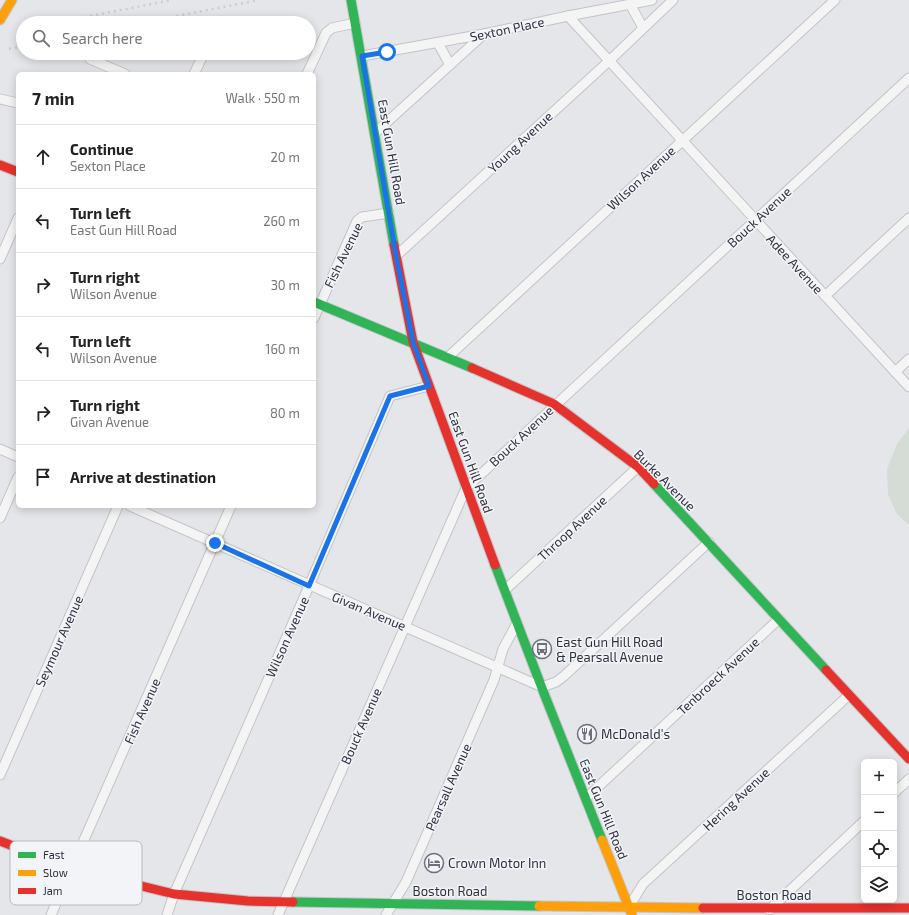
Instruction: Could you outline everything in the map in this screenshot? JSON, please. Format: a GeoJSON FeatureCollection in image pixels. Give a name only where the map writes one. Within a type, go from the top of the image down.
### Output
{"type":"FeatureCollection","features":[{"type":"Feature","properties":{"kind":"main road"},"geometry":{"type":"LineString","coordinates":[[0,20],[12,0]]}},
{"type":"Feature","properties":{"kind":"main road","name":"East Gun Hill Road"},"geometry":{"type":"LineString","coordinates":[[351,0],[396,256],[413,342],[517,623],[630,911]]}},
{"type":"Feature","properties":{"kind":"main road"},"geometry":{"type":"LineString","coordinates":[[0,165],[16,171]]}},
{"type":"Feature","properties":{"kind":"main road","name":"Burke Avenue"},"geometry":{"type":"LineString","coordinates":[[317,303],[413,342],[554,404],[638,467],[909,759]]}},
{"type":"Feature","properties":{"kind":"main road","name":"Boston Road"},"geometry":{"type":"LineString","coordinates":[[0,841],[10,845]]}},
{"type":"Feature","properties":{"kind":"main road","name":"Boston Road"},"geometry":{"type":"LineString","coordinates":[[142,886],[174,894],[248,901],[495,905],[630,911],[767,912],[909,908]]}},
{"type":"Feature","properties":{"kind":"street","name":"Sexton Place"},"geometry":{"type":"LineString","coordinates":[[362,56],[438,43],[652,0]]}},
{"type":"Feature","properties":{"kind":"street","name":"Young Avenue"},"geometry":{"type":"LineString","coordinates":[[396,256],[609,61],[673,0]]}},
{"type":"Feature","properties":{"kind":"street","name":"Wilson Avenue"},"geometry":{"type":"LineString","coordinates":[[448,357],[835,0]]}},
{"type":"Feature","properties":{"kind":"street"},"geometry":{"type":"LineString","coordinates":[[630,4],[643,28]]}},
{"type":"Feature","properties":{"kind":"street","name":"Adee Avenue"},"geometry":{"type":"LineString","coordinates":[[568,16],[909,388]]}},
{"type":"Feature","properties":{"kind":"street"},"geometry":{"type":"LineString","coordinates":[[316,54],[326,32],[332,28],[355,23]]}},
{"type":"Feature","properties":{"kind":"street"},"geometry":{"type":"LineString","coordinates":[[375,133],[484,34]]}},
{"type":"Feature","properties":{"kind":"street"},"geometry":{"type":"LineString","coordinates":[[438,43],[450,65]]}},
{"type":"Feature","properties":{"kind":"street"},"geometry":{"type":"LineString","coordinates":[[92,60],[120,72]]}},
{"type":"Feature","properties":{"kind":"street"},"geometry":{"type":"LineString","coordinates":[[195,72],[201,60]]}},
{"type":"Feature","properties":{"kind":"street"},"geometry":{"type":"LineString","coordinates":[[308,72],[313,60]]}},
{"type":"Feature","properties":{"kind":"street","name":"Bouck Avenue"},"geometry":{"type":"LineString","coordinates":[[278,915],[466,488],[554,404],[756,221],[909,78]]}},
{"type":"Feature","properties":{"kind":"street"},"geometry":{"type":"LineString","coordinates":[[0,99],[16,103]]}},
{"type":"Feature","properties":{"kind":"street","name":"Fish Avenue"},"geometry":{"type":"LineString","coordinates":[[317,303],[357,221],[362,217],[389,213]]}},
{"type":"Feature","properties":{"kind":"street"},"geometry":{"type":"LineString","coordinates":[[825,296],[909,218]]}},
{"type":"Feature","properties":{"kind":"street"},"geometry":{"type":"LineString","coordinates":[[0,259],[16,223]]}},
{"type":"Feature","properties":{"kind":"street"},"geometry":{"type":"LineString","coordinates":[[895,372],[909,359]]}},
{"type":"Feature","properties":{"kind":"street","name":"Wilson Avenue"},"geometry":{"type":"LineString","coordinates":[[168,915],[174,894],[309,586],[390,396],[429,386]]}},
{"type":"Feature","properties":{"kind":"street"},"geometry":{"type":"LineString","coordinates":[[0,449],[16,456]]}},
{"type":"Feature","properties":{"kind":"street","name":"Throop Avenue"},"geometry":{"type":"LineString","coordinates":[[505,590],[638,467]]}},
{"type":"Feature","properties":{"kind":"street"},"geometry":{"type":"LineString","coordinates":[[0,518],[16,481]]}},
{"type":"Feature","properties":{"kind":"street","name":"Seymour Avenue"},"geometry":{"type":"LineString","coordinates":[[0,775],[117,508]]}},
{"type":"Feature","properties":{"kind":"street","name":"Givan Avenue"},"geometry":{"type":"LineString","coordinates":[[135,508],[309,586],[542,687]]}},
{"type":"Feature","properties":{"kind":"street","name":"Fish Avenue"},"geometry":{"type":"LineString","coordinates":[[84,841],[230,508]]}},
{"type":"Feature","properties":{"kind":"street"},"geometry":{"type":"LineString","coordinates":[[542,687],[556,682],[564,676],[709,542]]}},
{"type":"Feature","properties":{"kind":"street","name":"Tenbroeck Avenue"},"geometry":{"type":"LineString","coordinates":[[586,798],[779,618]]}},
{"type":"Feature","properties":{"kind":"street","name":"Pearsall Avenue"},"geometry":{"type":"LineString","coordinates":[[386,915],[410,874],[494,680],[503,649],[517,623]]}},
{"type":"Feature","properties":{"kind":"street","name":"Hering Avenue"},"geometry":{"type":"LineString","coordinates":[[630,911],[643,884],[849,695]]}},
{"type":"Feature","properties":{"kind":"street"},"geometry":{"type":"LineString","coordinates":[[897,790],[909,779]]}},
{"type":"Feature","properties":{"kind":"street"},"geometry":{"type":"LineString","coordinates":[[767,912],[861,824]]}},
{"type":"Feature","properties":{"kind":"street","name":"Fish Avenue"},"geometry":{"type":"LineString","coordinates":[[51,915],[56,905]]}},
{"type":"Feature","properties":{"kind":"street"},"geometry":{"type":"LineString","coordinates":[[495,905],[499,915]]}},
{"type":"Feature","properties":{"kind":"shaded area"},"geometry":{"type":"Polygon","coordinates":[[[909,428],[909,525],[897,514],[888,494],[887,469],[897,444],[909,428]]]}},
{"type":"Feature","properties":{"kind":"railway"},"geometry":{"type":"LineString","coordinates":[[91,16],[172,0]]}},
{"type":"Feature","properties":{"kind":"railway"},"geometry":{"type":"LineString","coordinates":[[177,16],[259,0]]}},
{"type":"Feature","properties":{"kind":"railway"},"geometry":{"type":"LineString","coordinates":[[9,49],[16,48]]}},
{"type":"Feature","properties":{"kind":"traffic: fast"},"geometry":{"type":"LineString","coordinates":[[351,0],[394,245]]}},
{"type":"Feature","properties":{"kind":"traffic: fast"},"geometry":{"type":"LineString","coordinates":[[316,303],[472,368]]}},
{"type":"Feature","properties":{"kind":"traffic: fast"},"geometry":{"type":"LineString","coordinates":[[654,484],[826,670]]}},
{"type":"Feature","properties":{"kind":"traffic: fast"},"geometry":{"type":"LineString","coordinates":[[495,565],[602,840]]}},
{"type":"Feature","properties":{"kind":"traffic: fast"},"geometry":{"type":"LineString","coordinates":[[293,902],[539,906]]}},
{"type":"Feature","properties":{"kind":"traffic: slow"},"geometry":{"type":"LineString","coordinates":[[0,20],[12,0]]}},
{"type":"Feature","properties":{"kind":"traffic: slow"},"geometry":{"type":"LineString","coordinates":[[602,840],[632,915]]}},
{"type":"Feature","properties":{"kind":"traffic: slow"},"geometry":{"type":"LineString","coordinates":[[539,906],[703,908]]}},
{"type":"Feature","properties":{"kind":"traffic: jam"},"geometry":{"type":"LineString","coordinates":[[0,165],[16,171]]}},
{"type":"Feature","properties":{"kind":"traffic: jam"},"geometry":{"type":"LineString","coordinates":[[394,245],[413,342],[495,565]]}},
{"type":"Feature","properties":{"kind":"traffic: jam"},"geometry":{"type":"LineString","coordinates":[[472,368],[554,404],[638,467],[654,484]]}},
{"type":"Feature","properties":{"kind":"traffic: jam"},"geometry":{"type":"LineString","coordinates":[[826,670],[909,759]]}},
{"type":"Feature","properties":{"kind":"traffic: jam"},"geometry":{"type":"LineString","coordinates":[[0,841],[10,845]]}},
{"type":"Feature","properties":{"kind":"traffic: jam"},"geometry":{"type":"LineString","coordinates":[[142,886],[174,894],[248,901],[293,902]]}},
{"type":"Feature","properties":{"kind":"traffic: jam"},"geometry":{"type":"LineString","coordinates":[[703,908],[909,908]]}},
{"type":"Feature","properties":{"kind":"place","name":"East Gun Hill Road & Pearsall Avenue"},"geometry":{"type":"Point","coordinates":[542,649]}},
{"type":"Feature","properties":{"kind":"place","name":"McDonald's"},"geometry":{"type":"Point","coordinates":[587,734]}},
{"type":"Feature","properties":{"kind":"place","name":"Crown Motor Inn"},"geometry":{"type":"Point","coordinates":[434,863]}},
{"type":"Feature","properties":{"kind":"route"},"geometry":{"type":"LineString","coordinates":[[215,543],[309,586],[390,396],[429,386],[413,342],[396,256],[362,56],[387,52]]}}]}
